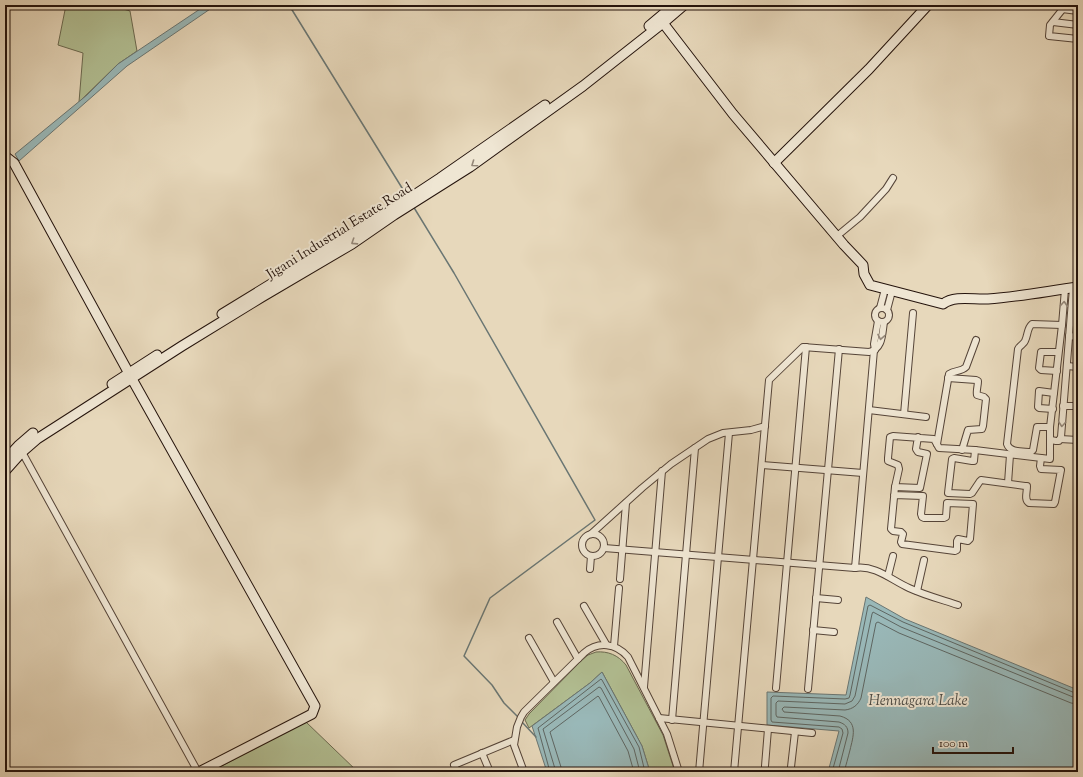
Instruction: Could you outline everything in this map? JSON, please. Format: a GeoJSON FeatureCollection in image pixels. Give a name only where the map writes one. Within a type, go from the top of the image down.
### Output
{"type":"FeatureCollection","features":[{"type":"Feature","properties":{"kind":"street","name":"Jigani Industrial Estate Road"},"geometry":{"type":"LineString","coordinates":[[661,21],[674,5]]}},
{"type":"Feature","properties":{"kind":"street","name":"Jigani Industrial Estate Road"},"geometry":{"type":"LineString","coordinates":[[5,471],[22,452],[37,439],[251,296],[410,201],[684,5]]}},
{"type":"Feature","properties":{"kind":"street"},"geometry":{"type":"LineString","coordinates":[[774,163],[869,69],[928,5]]}},
{"type":"Feature","properties":{"kind":"street"},"geometry":{"type":"LineString","coordinates":[[1078,11],[1064,7],[1051,23],[1049,36],[1078,40]]}},
{"type":"Feature","properties":{"kind":"street"},"geometry":{"type":"LineString","coordinates":[[661,21],[733,114],[863,265],[864,274],[870,285],[943,304],[946,301],[955,299],[988,299],[1072,288]]}},
{"type":"Feature","properties":{"kind":"street"},"geometry":{"type":"LineString","coordinates":[[1051,23],[1078,25]]}},
{"type":"Feature","properties":{"kind":"street"},"geometry":{"type":"LineString","coordinates":[[8,159],[14,163],[130,376],[315,706],[312,714],[198,772],[22,452]]}},
{"type":"Feature","properties":{"kind":"street"},"geometry":{"type":"LineString","coordinates":[[837,236],[860,217],[886,189],[893,178]]}},
{"type":"Feature","properties":{"kind":"street"},"geometry":{"type":"LineString","coordinates":[[1060,439],[1072,288]]}},
{"type":"Feature","properties":{"kind":"street"},"geometry":{"type":"LineString","coordinates":[[947,503],[973,504],[970,539],[968,541],[958,539],[957,550],[955,551],[902,544],[903,534],[891,529],[895,487],[899,469],[898,466],[888,461],[890,437],[893,436],[934,440],[939,448],[976,450],[1050,459],[1050,427],[1058,352],[1062,323],[1072,288]]}},
{"type":"Feature","properties":{"kind":"street"},"geometry":{"type":"LineString","coordinates":[[881,322],[876,319],[876,310],[880,308],[889,290]]}},
{"type":"Feature","properties":{"kind":"street"},"geometry":{"type":"LineString","coordinates":[[881,322],[889,318],[889,313],[887,310],[889,290]]}},
{"type":"Feature","properties":{"kind":"street"},"geometry":{"type":"LineString","coordinates":[[880,308],[885,308],[887,310]]}},
{"type":"Feature","properties":{"kind":"street"},"geometry":{"type":"LineString","coordinates":[[904,414],[913,313]]}},
{"type":"Feature","properties":{"kind":"street"},"geometry":{"type":"LineString","coordinates":[[1050,427],[1037,427],[1034,450],[1031,452],[1011,450],[1008,447],[1007,444],[1018,349],[1020,345],[1025,342],[1032,324],[1062,323],[1070,321]]}},
{"type":"Feature","properties":{"kind":"street"},"geometry":{"type":"LineString","coordinates":[[734,772],[769,380],[803,347],[869,352],[875,350],[880,345],[881,322]]}},
{"type":"Feature","properties":{"kind":"street"},"geometry":{"type":"LineString","coordinates":[[1069,336],[1078,336]]}},
{"type":"Feature","properties":{"kind":"street"},"geometry":{"type":"LineString","coordinates":[[937,444],[949,374],[963,370],[966,367],[976,340]]}},
{"type":"Feature","properties":{"kind":"street"},"geometry":{"type":"LineString","coordinates":[[776,688],[806,347]]}},
{"type":"Feature","properties":{"kind":"street"},"geometry":{"type":"LineString","coordinates":[[808,689],[839,350]]}},
{"type":"Feature","properties":{"kind":"street"},"geometry":{"type":"LineString","coordinates":[[855,568],[875,350]]}},
{"type":"Feature","properties":{"kind":"street"},"geometry":{"type":"LineString","coordinates":[[1057,371],[1041,370],[1039,368],[1041,352],[1058,352]]}},
{"type":"Feature","properties":{"kind":"street"},"geometry":{"type":"LineString","coordinates":[[1066,366],[1078,367]]}},
{"type":"Feature","properties":{"kind":"street","name":"Jigani Industrial Estate Road"},"geometry":{"type":"LineString","coordinates":[[5,460],[18,446],[34,433],[130,376]]}},
{"type":"Feature","properties":{"kind":"street"},"geometry":{"type":"LineString","coordinates":[[948,378],[978,381],[976,393],[986,398],[982,429],[968,430],[962,450]]}},
{"type":"Feature","properties":{"kind":"street"},"geometry":{"type":"LineString","coordinates":[[1056,378],[1066,378]]}},
{"type":"Feature","properties":{"kind":"street"},"geometry":{"type":"LineString","coordinates":[[1053,409],[1039,408],[1038,406],[1039,391],[1054,393]]}},
{"type":"Feature","properties":{"kind":"street"},"geometry":{"type":"LineString","coordinates":[[1063,406],[1078,406]]}},
{"type":"Feature","properties":{"kind":"street"},"geometry":{"type":"LineString","coordinates":[[869,410],[926,417]]}},
{"type":"Feature","properties":{"kind":"street"},"geometry":{"type":"LineString","coordinates":[[591,534],[602,538],[604,543],[604,548],[598,555],[591,556],[584,552],[582,546],[584,538],[591,534],[672,464],[712,437],[729,432],[751,430],[765,426]]}},
{"type":"Feature","properties":{"kind":"street"},"geometry":{"type":"LineString","coordinates":[[699,772],[729,432]]}},
{"type":"Feature","properties":{"kind":"street"},"geometry":{"type":"LineString","coordinates":[[895,487],[920,488],[927,454],[918,452],[916,449],[918,438]]}},
{"type":"Feature","properties":{"kind":"street"},"geometry":{"type":"LineString","coordinates":[[1051,440],[1078,440]]}},
{"type":"Feature","properties":{"kind":"street"},"geometry":{"type":"LineString","coordinates":[[672,720],[695,448]]}},
{"type":"Feature","properties":{"kind":"street"},"geometry":{"type":"LineString","coordinates":[[894,495],[923,496],[921,514],[924,518],[946,517],[952,459],[974,461],[976,450]]}},
{"type":"Feature","properties":{"kind":"street"},"geometry":{"type":"LineString","coordinates":[[1008,483],[1010,455]]}},
{"type":"Feature","properties":{"kind":"street"},"geometry":{"type":"LineString","coordinates":[[948,493],[970,494],[981,480],[1027,486],[1027,502],[1054,504],[1061,470],[1041,469],[1041,458]]}},
{"type":"Feature","properties":{"kind":"street"},"geometry":{"type":"LineString","coordinates":[[762,465],[863,473]]}},
{"type":"Feature","properties":{"kind":"street"},"geometry":{"type":"LineString","coordinates":[[644,688],[662,472]]}},
{"type":"Feature","properties":{"kind":"street"},"geometry":{"type":"LineString","coordinates":[[620,579],[626,503]]}},
{"type":"Feature","properties":{"kind":"street"},"geometry":{"type":"LineString","coordinates":[[604,548],[819,566],[864,567],[873,569],[909,588],[958,605]]}},
{"type":"Feature","properties":{"kind":"street"},"geometry":{"type":"LineString","coordinates":[[590,569],[591,556]]}},
{"type":"Feature","properties":{"kind":"street"},"geometry":{"type":"LineString","coordinates":[[888,576],[893,556]]}},
{"type":"Feature","properties":{"kind":"street"},"geometry":{"type":"LineString","coordinates":[[918,591],[924,560]]}},
{"type":"Feature","properties":{"kind":"street"},"geometry":{"type":"LineString","coordinates":[[614,646],[619,588]]}},
{"type":"Feature","properties":{"kind":"street"},"geometry":{"type":"LineString","coordinates":[[816,598],[838,600]]}},
{"type":"Feature","properties":{"kind":"street"},"geometry":{"type":"LineString","coordinates":[[584,606],[606,644]]}},
{"type":"Feature","properties":{"kind":"street"},"geometry":{"type":"LineString","coordinates":[[557,622],[578,659]]}},
{"type":"Feature","properties":{"kind":"street"},"geometry":{"type":"LineString","coordinates":[[813,630],[834,632]]}},
{"type":"Feature","properties":{"kind":"street"},"geometry":{"type":"LineString","coordinates":[[529,638],[554,682]]}},
{"type":"Feature","properties":{"kind":"street"},"geometry":{"type":"LineString","coordinates":[[524,772],[514,745],[517,727],[524,712],[587,650],[596,645],[606,644],[614,646],[622,651],[628,658],[668,734],[679,772]]}},
{"type":"Feature","properties":{"kind":"street"},"geometry":{"type":"LineString","coordinates":[[659,718],[812,733]]}},
{"type":"Feature","properties":{"kind":"street"},"geometry":{"type":"LineString","coordinates":[[765,766],[768,729]]}},
{"type":"Feature","properties":{"kind":"street"},"geometry":{"type":"LineString","coordinates":[[792,767],[795,732]]}},
{"type":"Feature","properties":{"kind":"street"},"geometry":{"type":"LineString","coordinates":[[457,772],[454,765],[514,740]]}},
{"type":"Feature","properties":{"kind":"street"},"geometry":{"type":"LineString","coordinates":[[482,753],[490,772]]}},
{"type":"Feature","properties":{"kind":"green space"},"geometry":{"type":"Polygon","coordinates":[[[66,5],[110,5],[130,11],[137,51],[118,64],[79,102],[83,53],[58,45],[66,5]]]}},
{"type":"Feature","properties":{"kind":"green space"},"geometry":{"type":"Polygon","coordinates":[[[596,652],[612,654],[626,665],[663,735],[675,772],[650,772],[642,746],[602,672],[590,683],[529,728],[525,720],[529,714],[581,661],[588,655],[596,652]]]}},
{"type":"Feature","properties":{"kind":"green space"},"geometry":{"type":"Polygon","coordinates":[[[306,722],[358,772],[210,772],[306,722]]]}},
{"type":"Feature","properties":{"kind":"water"},"geometry":{"type":"Polygon","coordinates":[[[206,5],[216,5],[127,66],[19,161],[15,154],[87,95],[118,64],[206,5]]]}},
{"type":"Feature","properties":{"kind":"water","name":"Hennagara Lake"},"geometry":{"type":"Polygon","coordinates":[[[866,597],[905,619],[1078,690],[1078,772],[828,772],[839,731],[767,725],[767,692],[846,695],[866,597]]]}},
{"type":"Feature","properties":{"kind":"water"},"geometry":{"type":"Polygon","coordinates":[[[602,672],[642,746],[650,772],[547,772],[532,726],[590,683],[602,672]]]}},
{"type":"Feature","properties":{"kind":"waterway"},"geometry":{"type":"LineString","coordinates":[[289,5],[407,196]]}},
{"type":"Feature","properties":{"kind":"waterway"},"geometry":{"type":"LineString","coordinates":[[413,206],[454,273],[595,520],[490,598],[464,656],[492,685],[504,703],[519,718]]}},
{"type":"Feature","properties":{"kind":"waterway"},"geometry":{"type":"LineString","coordinates":[[521,721],[536,737]]}}]}
